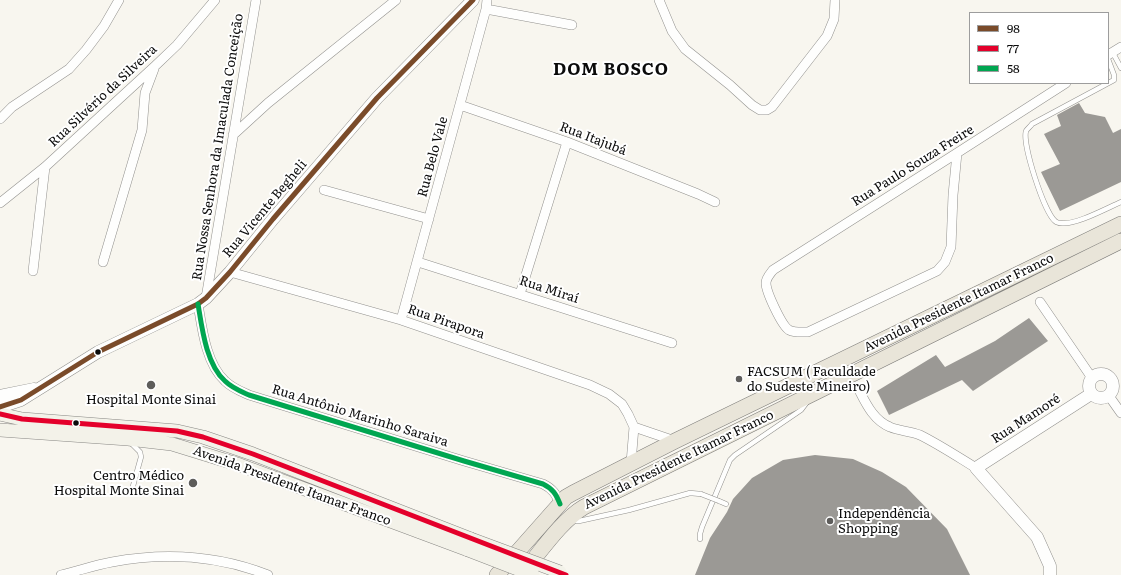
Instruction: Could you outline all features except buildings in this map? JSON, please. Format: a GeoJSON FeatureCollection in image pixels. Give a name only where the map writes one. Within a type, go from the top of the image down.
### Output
{"type":"FeatureCollection","features":[{"type":"Feature","properties":{"kind":"main road","name":"Avenida Presidente Itamar Franco"},"geometry":{"type":"LineString","coordinates":[[497,575],[566,497],[573,493],[631,463],[1121,224]]}},
{"type":"Feature","properties":{"kind":"main road","name":"Avenida Presidente Itamar Franco"},"geometry":{"type":"LineString","coordinates":[[521,575],[566,521],[584,507],[1121,241]]}},
{"type":"Feature","properties":{"kind":"main road","name":"Avenida Presidente Itamar Franco"},"geometry":{"type":"LineString","coordinates":[[0,414],[22,419],[177,431],[203,437],[260,457],[470,544],[533,575]]}},
{"type":"Feature","properties":{"kind":"main road","name":"Avenida Presidente Itamar Franco"},"geometry":{"type":"LineString","coordinates":[[0,430],[128,439],[172,444],[234,463],[470,544],[563,574]]}},
{"type":"Feature","properties":{"kind":"street"},"geometry":{"type":"LineString","coordinates":[[0,120],[12,107],[70,69],[86,50],[120,0]]}},
{"type":"Feature","properties":{"kind":"street","name":"Rua Silvério da Silveira"},"geometry":{"type":"LineString","coordinates":[[0,203],[45,167],[177,45],[215,0]]}},
{"type":"Feature","properties":{"kind":"street","name":"Rua Nossa Senhora da Imaculada Conceição"},"geometry":{"type":"LineString","coordinates":[[202,301],[256,0]]}},
{"type":"Feature","properties":{"kind":"street"},"geometry":{"type":"LineString","coordinates":[[232,135],[268,103],[396,0]]}},
{"type":"Feature","properties":{"kind":"street","name":"Rua Vicente Begheli"},"geometry":{"type":"LineString","coordinates":[[0,407],[21,400],[98,352],[202,301],[230,272],[273,219],[377,98],[473,0]]}},
{"type":"Feature","properties":{"kind":"street"},"geometry":{"type":"LineString","coordinates":[[660,0],[672,31],[685,49],[730,85],[752,105],[760,110],[768,110],[772,108],[827,36],[834,19],[835,0]]}},
{"type":"Feature","properties":{"kind":"street"},"geometry":{"type":"LineString","coordinates":[[487,5],[572,25]]}},
{"type":"Feature","properties":{"kind":"street","name":"Rua Belo Vale"},"geometry":{"type":"LineString","coordinates":[[401,320],[487,5]]}},
{"type":"Feature","properties":{"kind":"street"},"geometry":{"type":"LineString","coordinates":[[1110,55],[1121,47]]}},
{"type":"Feature","properties":{"kind":"street"},"geometry":{"type":"LineString","coordinates":[[103,262],[142,130],[145,93],[154,66]]}},
{"type":"Feature","properties":{"kind":"street","name":"Rua Paulo Souza Freire"},"geometry":{"type":"LineString","coordinates":[[957,154],[953,195],[951,248],[945,262],[937,271],[808,332],[797,332],[788,329],[782,322],[767,291],[766,282],[768,276],[773,270],[1064,84]]}},
{"type":"Feature","properties":{"kind":"street","name":"Rua Itajubá"},"geometry":{"type":"LineString","coordinates":[[460,105],[567,142],[715,202]]}},
{"type":"Feature","properties":{"kind":"street"},"geometry":{"type":"LineString","coordinates":[[520,294],[567,142]]}},
{"type":"Feature","properties":{"kind":"street"},"geometry":{"type":"LineString","coordinates":[[33,271],[45,167]]}},
{"type":"Feature","properties":{"kind":"street"},"geometry":{"type":"LineString","coordinates":[[324,190],[429,219]]}},
{"type":"Feature","properties":{"kind":"street","name":"Rua Miraí"},"geometry":{"type":"LineString","coordinates":[[418,262],[672,343]]}},
{"type":"Feature","properties":{"kind":"street","name":"Rua Pirapora"},"geometry":{"type":"LineString","coordinates":[[230,272],[401,320],[590,385],[609,394],[622,404],[634,427]]}},
{"type":"Feature","properties":{"kind":"street","name":"Rua Antônio Marinho Saraiva"},"geometry":{"type":"LineString","coordinates":[[202,301],[207,348],[211,362],[224,381],[236,389],[264,400],[543,484],[550,487],[556,494],[560,504]]}},
{"type":"Feature","properties":{"kind":"street"},"geometry":{"type":"LineString","coordinates":[[1040,302],[1092,378]]}},
{"type":"Feature","properties":{"kind":"street"},"geometry":{"type":"LineString","coordinates":[[1097,374],[1116,376],[1113,390],[1109,396],[1101,399],[1096,398],[1091,394],[1089,384],[1092,378],[1097,374]]}},
{"type":"Feature","properties":{"kind":"street","name":"Rua Vicente Begheli"},"geometry":{"type":"LineString","coordinates":[[0,396],[41,388]]}},
{"type":"Feature","properties":{"kind":"street"},"geometry":{"type":"LineString","coordinates":[[860,392],[868,408],[876,418],[889,427],[918,434],[938,444],[976,468],[1037,537],[1050,566],[1050,575]]}},
{"type":"Feature","properties":{"kind":"street","name":"Rua Mamoré"},"geometry":{"type":"LineString","coordinates":[[976,468],[1091,394]]}},
{"type":"Feature","properties":{"kind":"street"},"geometry":{"type":"LineString","coordinates":[[1109,396],[1121,413]]}},
{"type":"Feature","properties":{"kind":"street"},"geometry":{"type":"LineString","coordinates":[[21,400],[17,410],[22,419]]}},
{"type":"Feature","properties":{"kind":"street"},"geometry":{"type":"LineString","coordinates":[[631,463],[634,427],[676,441]]}},
{"type":"Feature","properties":{"kind":"street"},"geometry":{"type":"LineString","coordinates":[[61,575],[110,562],[142,557],[174,556],[213,559],[254,569],[268,575]]}},
{"type":"Feature","properties":{"kind":"lane"},"geometry":{"type":"LineString","coordinates":[[1110,55],[1121,68]]}},
{"type":"Feature","properties":{"kind":"lane"},"geometry":{"type":"LineString","coordinates":[[1109,83],[1114,80],[1110,55]]}},
{"type":"Feature","properties":{"kind":"lane"},"geometry":{"type":"LineString","coordinates":[[1106,84],[1032,124],[1026,131],[1026,141],[1030,163],[1040,193],[1048,212],[1055,221],[1061,223],[1074,222],[1121,202]]}},
{"type":"Feature","properties":{"kind":"lane"},"geometry":{"type":"LineString","coordinates":[[700,539],[704,522],[730,460],[735,455],[801,410],[813,393]]}},
{"type":"Feature","properties":{"kind":"lane"},"geometry":{"type":"LineString","coordinates":[[128,439],[140,452],[141,457],[133,486]]}},
{"type":"Feature","properties":{"kind":"lane"},"geometry":{"type":"LineString","coordinates":[[566,521],[586,520],[690,493],[701,494],[726,504]]}},
{"type":"Feature","properties":{"kind":"transit line","name":"98"},"geometry":{"type":"LineString","coordinates":[[0,407],[21,400],[98,352],[198,304],[206,298],[230,272],[273,219],[377,98],[473,0]]}},
{"type":"Feature","properties":{"kind":"transit line","name":"58"},"geometry":{"type":"LineString","coordinates":[[198,304],[201,324],[209,355],[219,374],[230,386],[249,395],[543,484],[554,492],[560,504]]}},
{"type":"Feature","properties":{"kind":"transit line","name":"77"},"geometry":{"type":"LineString","coordinates":[[0,414],[22,419],[177,431],[203,437],[253,454],[566,575]]}},
{"type":"Feature","properties":{"kind":"place","name":"FACSUM ( Faculdade do Sudeste Mineiro)"},"geometry":{"type":"Point","coordinates":[739,379]}},
{"type":"Feature","properties":{"kind":"place","name":"Hospital Monte Sinai"},"geometry":{"type":"Point","coordinates":[151,385]}},
{"type":"Feature","properties":{"kind":"place","name":"Centro Médico Hospital Monte Sinai"},"geometry":{"type":"Point","coordinates":[193,483]}},
{"type":"Feature","properties":{"kind":"place","name":"Independência Shopping"},"geometry":{"type":"Point","coordinates":[830,521]}},
{"type":"Feature","properties":{"kind":"district","name":"DOM BOSCO"},"geometry":{"type":"Point","coordinates":[611,70]}}]}
